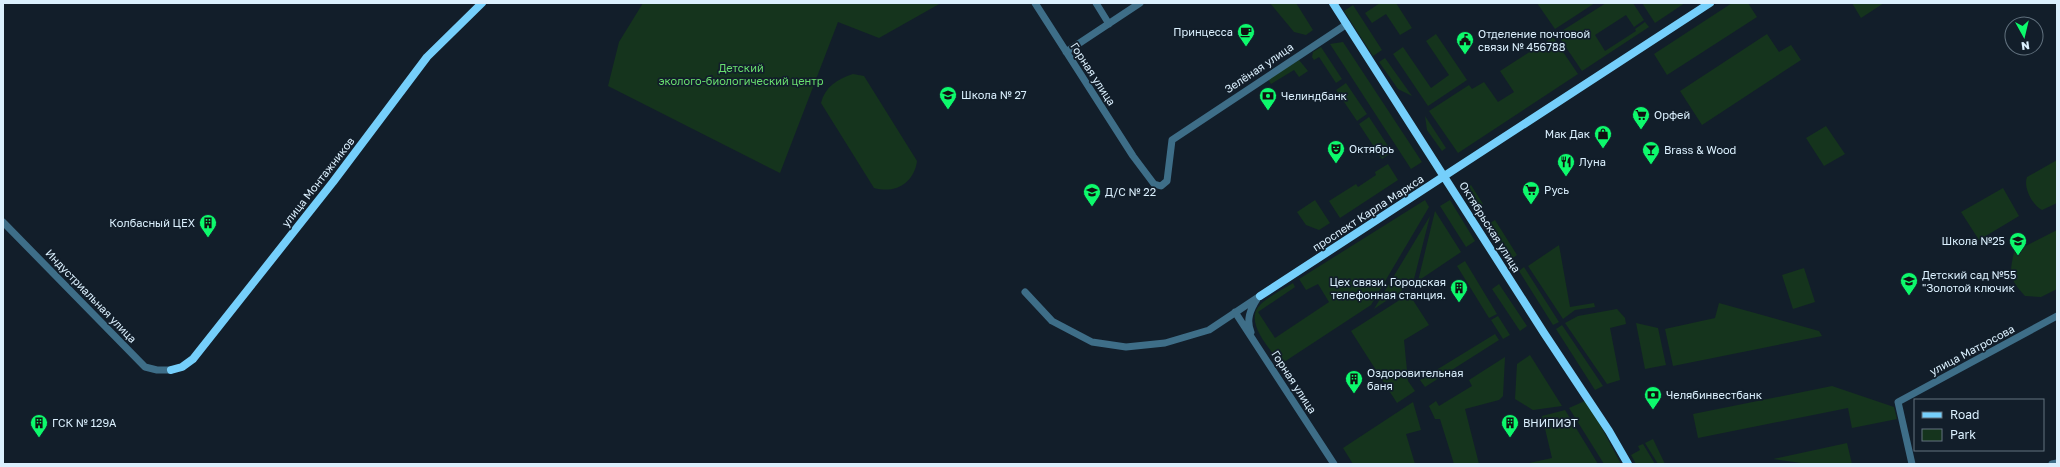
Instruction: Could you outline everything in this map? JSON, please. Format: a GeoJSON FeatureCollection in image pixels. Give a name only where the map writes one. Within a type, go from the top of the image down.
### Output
{"type":"FeatureCollection","features":[{"type":"Feature","properties":{"kind":"street","name":"улица Монтажников"},"geometry":{"type":"LineString","coordinates":[[171,370],[182,367],[193,359],[337,176],[427,57],[482,3]]}},
{"type":"Feature","properties":{"kind":"street","name":"Горная улица"},"geometry":{"type":"LineString","coordinates":[[1035,3],[1133,156]]}},
{"type":"Feature","properties":{"kind":"street"},"geometry":{"type":"LineString","coordinates":[[1096,3],[1110,24]]}},
{"type":"Feature","properties":{"kind":"street"},"geometry":{"type":"LineString","coordinates":[[1066,52],[1140,3]]}},
{"type":"Feature","properties":{"kind":"street","name":"Октябрьская улица"},"geometry":{"type":"LineString","coordinates":[[1332,3],[1610,431],[1628,464]]}},
{"type":"Feature","properties":{"kind":"street","name":"проспект Карла Маркса"},"geometry":{"type":"LineString","coordinates":[[1025,292],[1052,321],[1092,342],[1126,347],[1165,343],[1208,330],[1710,3]]}},
{"type":"Feature","properties":{"kind":"street","name":"Зелёная улица"},"geometry":{"type":"LineString","coordinates":[[1133,156],[1154,184],[1161,186],[1167,181],[1172,140],[1347,24]]}},
{"type":"Feature","properties":{"kind":"street","name":"Индустриальная улица"},"geometry":{"type":"LineString","coordinates":[[3,222],[145,366],[157,370],[171,370]]}},
{"type":"Feature","properties":{"kind":"street"},"geometry":{"type":"LineString","coordinates":[[1253,338],[1248,321],[1250,313],[1260,296]]}},
{"type":"Feature","properties":{"kind":"street","name":"Горная улица"},"geometry":{"type":"LineString","coordinates":[[1236,312],[1334,464]]}},
{"type":"Feature","properties":{"kind":"street","name":"улица Матросова"},"geometry":{"type":"LineString","coordinates":[[1912,464],[1898,402],[2057,316]]}},
{"type":"Feature","properties":{"kind":"street"},"geometry":{"type":"LineString","coordinates":[[2052,464],[2057,463]]}},
{"type":"Feature","properties":{"kind":"green space","name":"Детский эколого-биологический центр"},"geometry":{"type":"Polygon","coordinates":[[[643,3],[941,3],[879,38],[838,22],[780,173],[608,86],[619,42],[643,3]]]}},
{"type":"Feature","properties":{"kind":"green space"},"geometry":{"type":"Polygon","coordinates":[[[1270,3],[1296,3],[1313,30],[1306,35],[1294,32],[1270,3]]]}},
{"type":"Feature","properties":{"kind":"green space"},"geometry":{"type":"Polygon","coordinates":[[[1380,3],[1396,3],[1412,28],[1400,35],[1386,14],[1372,23],[1365,13],[1380,3]]]}},
{"type":"Feature","properties":{"kind":"green space"},"geometry":{"type":"Polygon","coordinates":[[[1537,3],[1595,3],[1555,29],[1537,3]]]}},
{"type":"Feature","properties":{"kind":"green space"},"geometry":{"type":"Polygon","coordinates":[[[1606,3],[1633,3],[1644,20],[1634,27],[1626,15],[1595,35],[1605,51],[1636,31],[1635,29],[1645,22],[1649,27],[1582,71],[1557,34],[1606,3]]]}},
{"type":"Feature","properties":{"kind":"green space"},"geometry":{"type":"Polygon","coordinates":[[[1642,3],[1685,3],[1655,23],[1642,3]]]}},
{"type":"Feature","properties":{"kind":"green space"},"geometry":{"type":"Polygon","coordinates":[[[1732,3],[1748,3],[1757,17],[1667,75],[1654,54],[1732,3]]]}},
{"type":"Feature","properties":{"kind":"green space"},"geometry":{"type":"Polygon","coordinates":[[[1852,3],[1884,3],[1861,18],[1852,3]]]}},
{"type":"Feature","properties":{"kind":"green space"},"geometry":{"type":"Polygon","coordinates":[[[1353,5],[1382,50],[1373,56],[1344,11],[1353,5]]]}},
{"type":"Feature","properties":{"kind":"green space"},"geometry":{"type":"Polygon","coordinates":[[[1436,34],[1467,80],[1428,106],[1393,54],[1403,47],[1431,88],[1449,75],[1426,41],[1436,34]]]}},
{"type":"Feature","properties":{"kind":"green space"},"geometry":{"type":"Polygon","coordinates":[[[1767,34],[1779,52],[1791,45],[1801,60],[1702,125],[1680,91],[1767,34]]]}},
{"type":"Feature","properties":{"kind":"green space"},"geometry":{"type":"Polygon","coordinates":[[[1553,37],[1578,74],[1458,153],[1429,111],[1469,85],[1472,89],[1484,82],[1498,102],[1514,92],[1500,71],[1553,37]]]}},
{"type":"Feature","properties":{"kind":"green space"},"geometry":{"type":"Polygon","coordinates":[[[1343,42],[1422,162],[1411,169],[1330,44],[1343,42]]]}},
{"type":"Feature","properties":{"kind":"green space"},"geometry":{"type":"Polygon","coordinates":[[[1321,47],[1342,79],[1336,83],[1319,57],[1314,60],[1312,57],[1313,52],[1321,47]]]}},
{"type":"Feature","properties":{"kind":"green space"},"geometry":{"type":"Polygon","coordinates":[[[1385,58],[1412,96],[1398,89],[1379,62],[1385,58]]]}},
{"type":"Feature","properties":{"kind":"green space"},"geometry":{"type":"Polygon","coordinates":[[[1299,60],[1308,71],[1299,77],[1294,70],[1271,84],[1268,79],[1299,60]]]}},
{"type":"Feature","properties":{"kind":"green space"},"geometry":{"type":"Polygon","coordinates":[[[853,74],[864,76],[917,161],[915,169],[908,181],[896,188],[874,188],[821,103],[825,92],[832,84],[853,74]]]}},
{"type":"Feature","properties":{"kind":"green space"},"geometry":{"type":"Polygon","coordinates":[[[1346,83],[1367,114],[1357,121],[1336,90],[1346,83]]]}},
{"type":"Feature","properties":{"kind":"green space"},"geometry":{"type":"Polygon","coordinates":[[[1425,116],[1446,148],[1442,151],[1427,130],[1425,116]]]}},
{"type":"Feature","properties":{"kind":"green space"},"geometry":{"type":"Polygon","coordinates":[[[1369,117],[1392,152],[1382,159],[1359,124],[1369,117]]]}},
{"type":"Feature","properties":{"kind":"green space"},"geometry":{"type":"Polygon","coordinates":[[[1826,126],[1845,154],[1824,166],[1806,138],[1826,126]]]}},
{"type":"Feature","properties":{"kind":"green space"},"geometry":{"type":"Polygon","coordinates":[[[2057,160],[2057,203],[2042,210],[2038,208],[2027,191],[2027,177],[2057,160]]]}},
{"type":"Feature","properties":{"kind":"green space"},"geometry":{"type":"Polygon","coordinates":[[[1388,164],[1398,180],[1340,218],[1329,201],[1356,184],[1358,187],[1376,175],[1375,172],[1388,164]]]}},
{"type":"Feature","properties":{"kind":"green space"},"geometry":{"type":"Polygon","coordinates":[[[1471,185],[1483,204],[1477,208],[1465,190],[1471,185]]]}},
{"type":"Feature","properties":{"kind":"green space"},"geometry":{"type":"Polygon","coordinates":[[[2003,188],[2019,216],[1979,240],[1961,212],[2003,188]]]}},
{"type":"Feature","properties":{"kind":"green space"},"geometry":{"type":"Polygon","coordinates":[[[1315,200],[1330,223],[1319,230],[1306,225],[1297,212],[1315,200]]]}},
{"type":"Feature","properties":{"kind":"green space"},"geometry":{"type":"Polygon","coordinates":[[[1425,200],[1429,207],[1371,305],[1281,364],[1265,343],[1257,327],[1255,319],[1256,312],[1260,305],[1271,296],[1293,283],[1295,287],[1258,312],[1275,338],[1329,302],[1318,284],[1306,290],[1299,279],[1425,200]]]}},
{"type":"Feature","properties":{"kind":"green space"},"geometry":{"type":"Polygon","coordinates":[[[1450,200],[1475,241],[1466,247],[1440,206],[1450,200]]]}},
{"type":"Feature","properties":{"kind":"green space"},"geometry":{"type":"Polygon","coordinates":[[[1435,211],[1461,252],[1418,281],[1435,211]]]}},
{"type":"Feature","properties":{"kind":"green space"},"geometry":{"type":"Polygon","coordinates":[[[1430,216],[1413,283],[1374,309],[1430,216]]]}},
{"type":"Feature","properties":{"kind":"green space"},"geometry":{"type":"Polygon","coordinates":[[[1495,220],[1517,255],[1510,260],[1488,224],[1495,220]]]}},
{"type":"Feature","properties":{"kind":"green space"},"geometry":{"type":"Polygon","coordinates":[[[2057,230],[2057,289],[2041,297],[2025,296],[2016,285],[2012,276],[2011,266],[2014,252],[2057,230]]]}},
{"type":"Feature","properties":{"kind":"green space"},"geometry":{"type":"Polygon","coordinates":[[[1559,245],[1570,307],[1594,303],[1595,307],[1575,310],[1563,319],[1528,266],[1559,245]]]}},
{"type":"Feature","properties":{"kind":"green space"},"geometry":{"type":"Polygon","coordinates":[[[1465,261],[1497,314],[1489,318],[1457,266],[1465,261]]]}},
{"type":"Feature","properties":{"kind":"green space"},"geometry":{"type":"Polygon","coordinates":[[[1524,267],[1559,322],[1553,325],[1519,271],[1524,267]]]}},
{"type":"Feature","properties":{"kind":"green space"},"geometry":{"type":"Polygon","coordinates":[[[1804,268],[1815,302],[1793,309],[1782,275],[1804,268]]]}},
{"type":"Feature","properties":{"kind":"green space"},"geometry":{"type":"Polygon","coordinates":[[[1499,284],[1527,326],[1520,331],[1492,289],[1499,284]]]}},
{"type":"Feature","properties":{"kind":"green space"},"geometry":{"type":"Polygon","coordinates":[[[1409,294],[1429,325],[1404,340],[1408,381],[1415,391],[1397,403],[1351,331],[1409,294]]]}},
{"type":"Feature","properties":{"kind":"green space"},"geometry":{"type":"Polygon","coordinates":[[[1719,303],[1819,331],[1822,336],[1673,366],[1665,329],[1715,318],[1719,303]]]}},
{"type":"Feature","properties":{"kind":"green space"},"geometry":{"type":"Polygon","coordinates":[[[1617,309],[1625,318],[1626,324],[1610,328],[1620,380],[1607,384],[1565,323],[1578,316],[1617,309]]]}},
{"type":"Feature","properties":{"kind":"green space"},"geometry":{"type":"Polygon","coordinates":[[[1498,316],[1510,335],[1503,339],[1491,320],[1498,316]]]}},
{"type":"Feature","properties":{"kind":"green space"},"geometry":{"type":"Polygon","coordinates":[[[1636,323],[1658,328],[1666,365],[1645,369],[1636,323]]]}},
{"type":"Feature","properties":{"kind":"green space"},"geometry":{"type":"Polygon","coordinates":[[[1562,325],[1603,386],[1595,390],[1556,329],[1562,325]]]}},
{"type":"Feature","properties":{"kind":"green space"},"geometry":{"type":"Polygon","coordinates":[[[1495,334],[1499,340],[1425,387],[1420,380],[1495,334]]]}},
{"type":"Feature","properties":{"kind":"green space"},"geometry":{"type":"Polygon","coordinates":[[[1530,355],[1562,406],[1533,410],[1515,399],[1517,364],[1530,355]]]}},
{"type":"Feature","properties":{"kind":"green space"},"geometry":{"type":"Polygon","coordinates":[[[1505,357],[1503,396],[1499,400],[1465,409],[1479,464],[1454,464],[1440,419],[1435,419],[1429,406],[1436,401],[1439,406],[1472,386],[1469,380],[1505,357]]]}},
{"type":"Feature","properties":{"kind":"green space"},"geometry":{"type":"Polygon","coordinates":[[[1832,386],[1894,407],[1897,419],[1852,428],[1848,408],[1698,438],[1693,414],[1832,386]]]}},
{"type":"Feature","properties":{"kind":"green space"},"geometry":{"type":"Polygon","coordinates":[[[1587,400],[1621,464],[1604,464],[1569,408],[1587,400]]]}},
{"type":"Feature","properties":{"kind":"green space"},"geometry":{"type":"Polygon","coordinates":[[[1413,402],[1421,430],[1406,434],[1415,464],[1353,464],[1343,448],[1413,402]]]}},
{"type":"Feature","properties":{"kind":"green space"},"geometry":{"type":"Polygon","coordinates":[[[1565,410],[1598,464],[1525,464],[1552,458],[1542,416],[1565,410]]]}},
{"type":"Feature","properties":{"kind":"green space"},"geometry":{"type":"Polygon","coordinates":[[[1653,439],[1665,464],[1658,464],[1645,443],[1653,439]]]}},
{"type":"Feature","properties":{"kind":"green space"},"geometry":{"type":"Polygon","coordinates":[[[1847,443],[1852,464],[1808,464],[1773,459],[1847,443]]]}},
{"type":"Feature","properties":{"kind":"green space"},"geometry":{"type":"Polygon","coordinates":[[[1643,444],[1655,464],[1636,464],[1631,455],[1640,450],[1638,446],[1643,444]]]}},
{"type":"Feature","properties":{"kind":"place","name":"Принцесса"},"geometry":{"type":"Point","coordinates":[1246,47]}},
{"type":"Feature","properties":{"kind":"place","name":"Отделение почтовой связи № 456788"},"geometry":{"type":"Point","coordinates":[1465,55]}},
{"type":"Feature","properties":{"kind":"place","name":"Школа № 27"},"geometry":{"type":"Point","coordinates":[948,110]}},
{"type":"Feature","properties":{"kind":"place","name":"Челиндбанк"},"geometry":{"type":"Point","coordinates":[1268,111]}},
{"type":"Feature","properties":{"kind":"place","name":"Орфей"},"geometry":{"type":"Point","coordinates":[1641,130]}},
{"type":"Feature","properties":{"kind":"place","name":"Мак Дак"},"geometry":{"type":"Point","coordinates":[1603,149]}},
{"type":"Feature","properties":{"kind":"place","name":"Октябрь"},"geometry":{"type":"Point","coordinates":[1336,164]}},
{"type":"Feature","properties":{"kind":"place","name":"Brass & Wood"},"geometry":{"type":"Point","coordinates":[1651,165]}},
{"type":"Feature","properties":{"kind":"place","name":"Луна"},"geometry":{"type":"Point","coordinates":[1566,177]}},
{"type":"Feature","properties":{"kind":"place","name":"Русь"},"geometry":{"type":"Point","coordinates":[1531,205]}},
{"type":"Feature","properties":{"kind":"place","name":"Д/С № 22"},"geometry":{"type":"Point","coordinates":[1092,207]}},
{"type":"Feature","properties":{"kind":"place","name":"Колбасный ЦЕХ"},"geometry":{"type":"Point","coordinates":[208,238]}},
{"type":"Feature","properties":{"kind":"place","name":"Школа №25"},"geometry":{"type":"Point","coordinates":[2018,256]}},
{"type":"Feature","properties":{"kind":"place","name":"Детский сад №55 \"Золотой ключик"},"geometry":{"type":"Point","coordinates":[1909,296]}},
{"type":"Feature","properties":{"kind":"place","name":"Цех связи. Городская телефонная станция."},"geometry":{"type":"Point","coordinates":[1459,303]}},
{"type":"Feature","properties":{"kind":"place","name":"Оздоровительная баня"},"geometry":{"type":"Point","coordinates":[1354,394]}},
{"type":"Feature","properties":{"kind":"place","name":"Челябинвестбанк"},"geometry":{"type":"Point","coordinates":[1653,410]}},
{"type":"Feature","properties":{"kind":"place","name":"ГСК № 129А"},"geometry":{"type":"Point","coordinates":[39,438]}},
{"type":"Feature","properties":{"kind":"place","name":"ВНИПИЭТ"},"geometry":{"type":"Point","coordinates":[1510,438]}}]}
